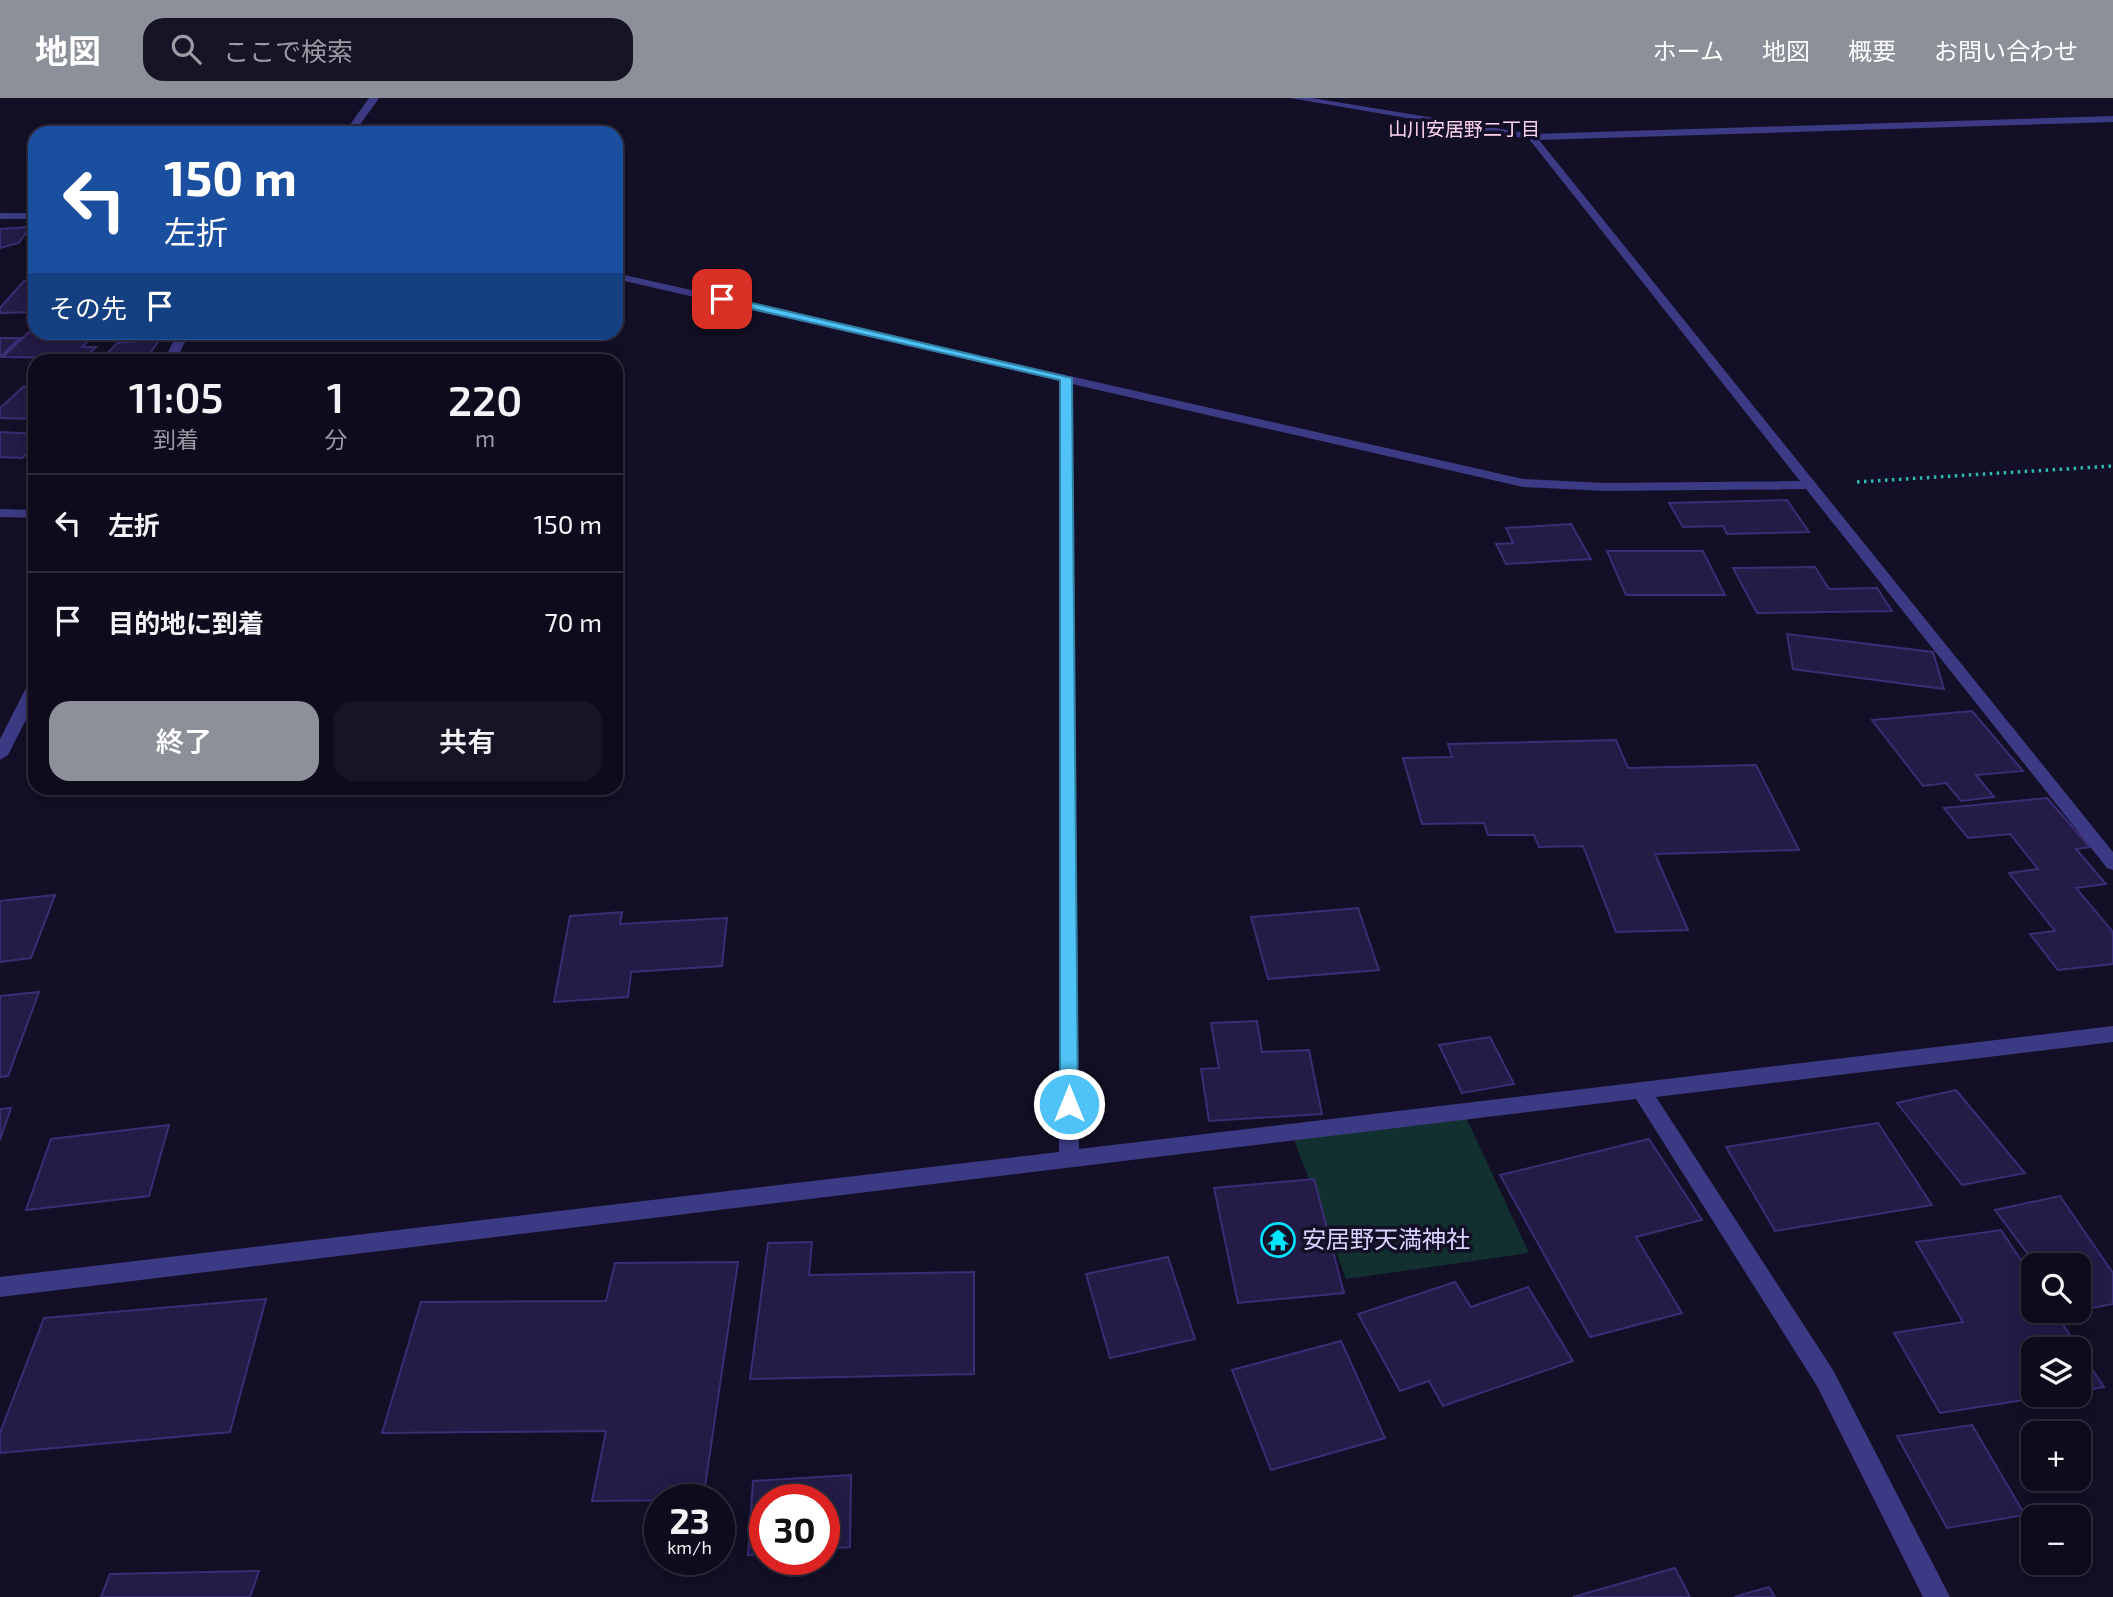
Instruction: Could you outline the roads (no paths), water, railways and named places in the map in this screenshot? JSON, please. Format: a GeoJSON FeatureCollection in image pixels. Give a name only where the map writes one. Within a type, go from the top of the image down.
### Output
{"type":"FeatureCollection","features":[{"type":"Feature","properties":{"kind":"street"},"geometry":{"type":"LineString","coordinates":[[354,126],[374,98]]}},
{"type":"Feature","properties":{"kind":"street"},"geometry":{"type":"LineString","coordinates":[[1295,98],[1532,138],[2113,120]]}},
{"type":"Feature","properties":{"kind":"street"},"geometry":{"type":"LineString","coordinates":[[1532,138],[2113,864]]}},
{"type":"Feature","properties":{"kind":"street"},"geometry":{"type":"LineString","coordinates":[[0,216],[28,216]]}},
{"type":"Feature","properties":{"kind":"street"},"geometry":{"type":"LineString","coordinates":[[623,278],[1523,483],[1605,487],[1811,485]]}},
{"type":"Feature","properties":{"kind":"street"},"geometry":{"type":"LineString","coordinates":[[1066,378],[1069,1160]]}},
{"type":"Feature","properties":{"kind":"street"},"geometry":{"type":"LineString","coordinates":[[0,513],[28,514]]}},
{"type":"Feature","properties":{"kind":"street"},"geometry":{"type":"LineString","coordinates":[[0,755],[28,700]]}},
{"type":"Feature","properties":{"kind":"street"},"geometry":{"type":"LineString","coordinates":[[0,1287],[2113,1034]]}},
{"type":"Feature","properties":{"kind":"street"},"geometry":{"type":"LineString","coordinates":[[1643,1092],[1825,1378],[1937,1597]]}},
{"type":"Feature","properties":{"kind":"place","name":"安居野天満神社"},"geometry":{"type":"Point","coordinates":[1278,1240]}},
{"type":"Feature","properties":{"kind":"district","name":"山川安居野二丁目"},"geometry":{"type":"Point","coordinates":[1464,129]}}]}
